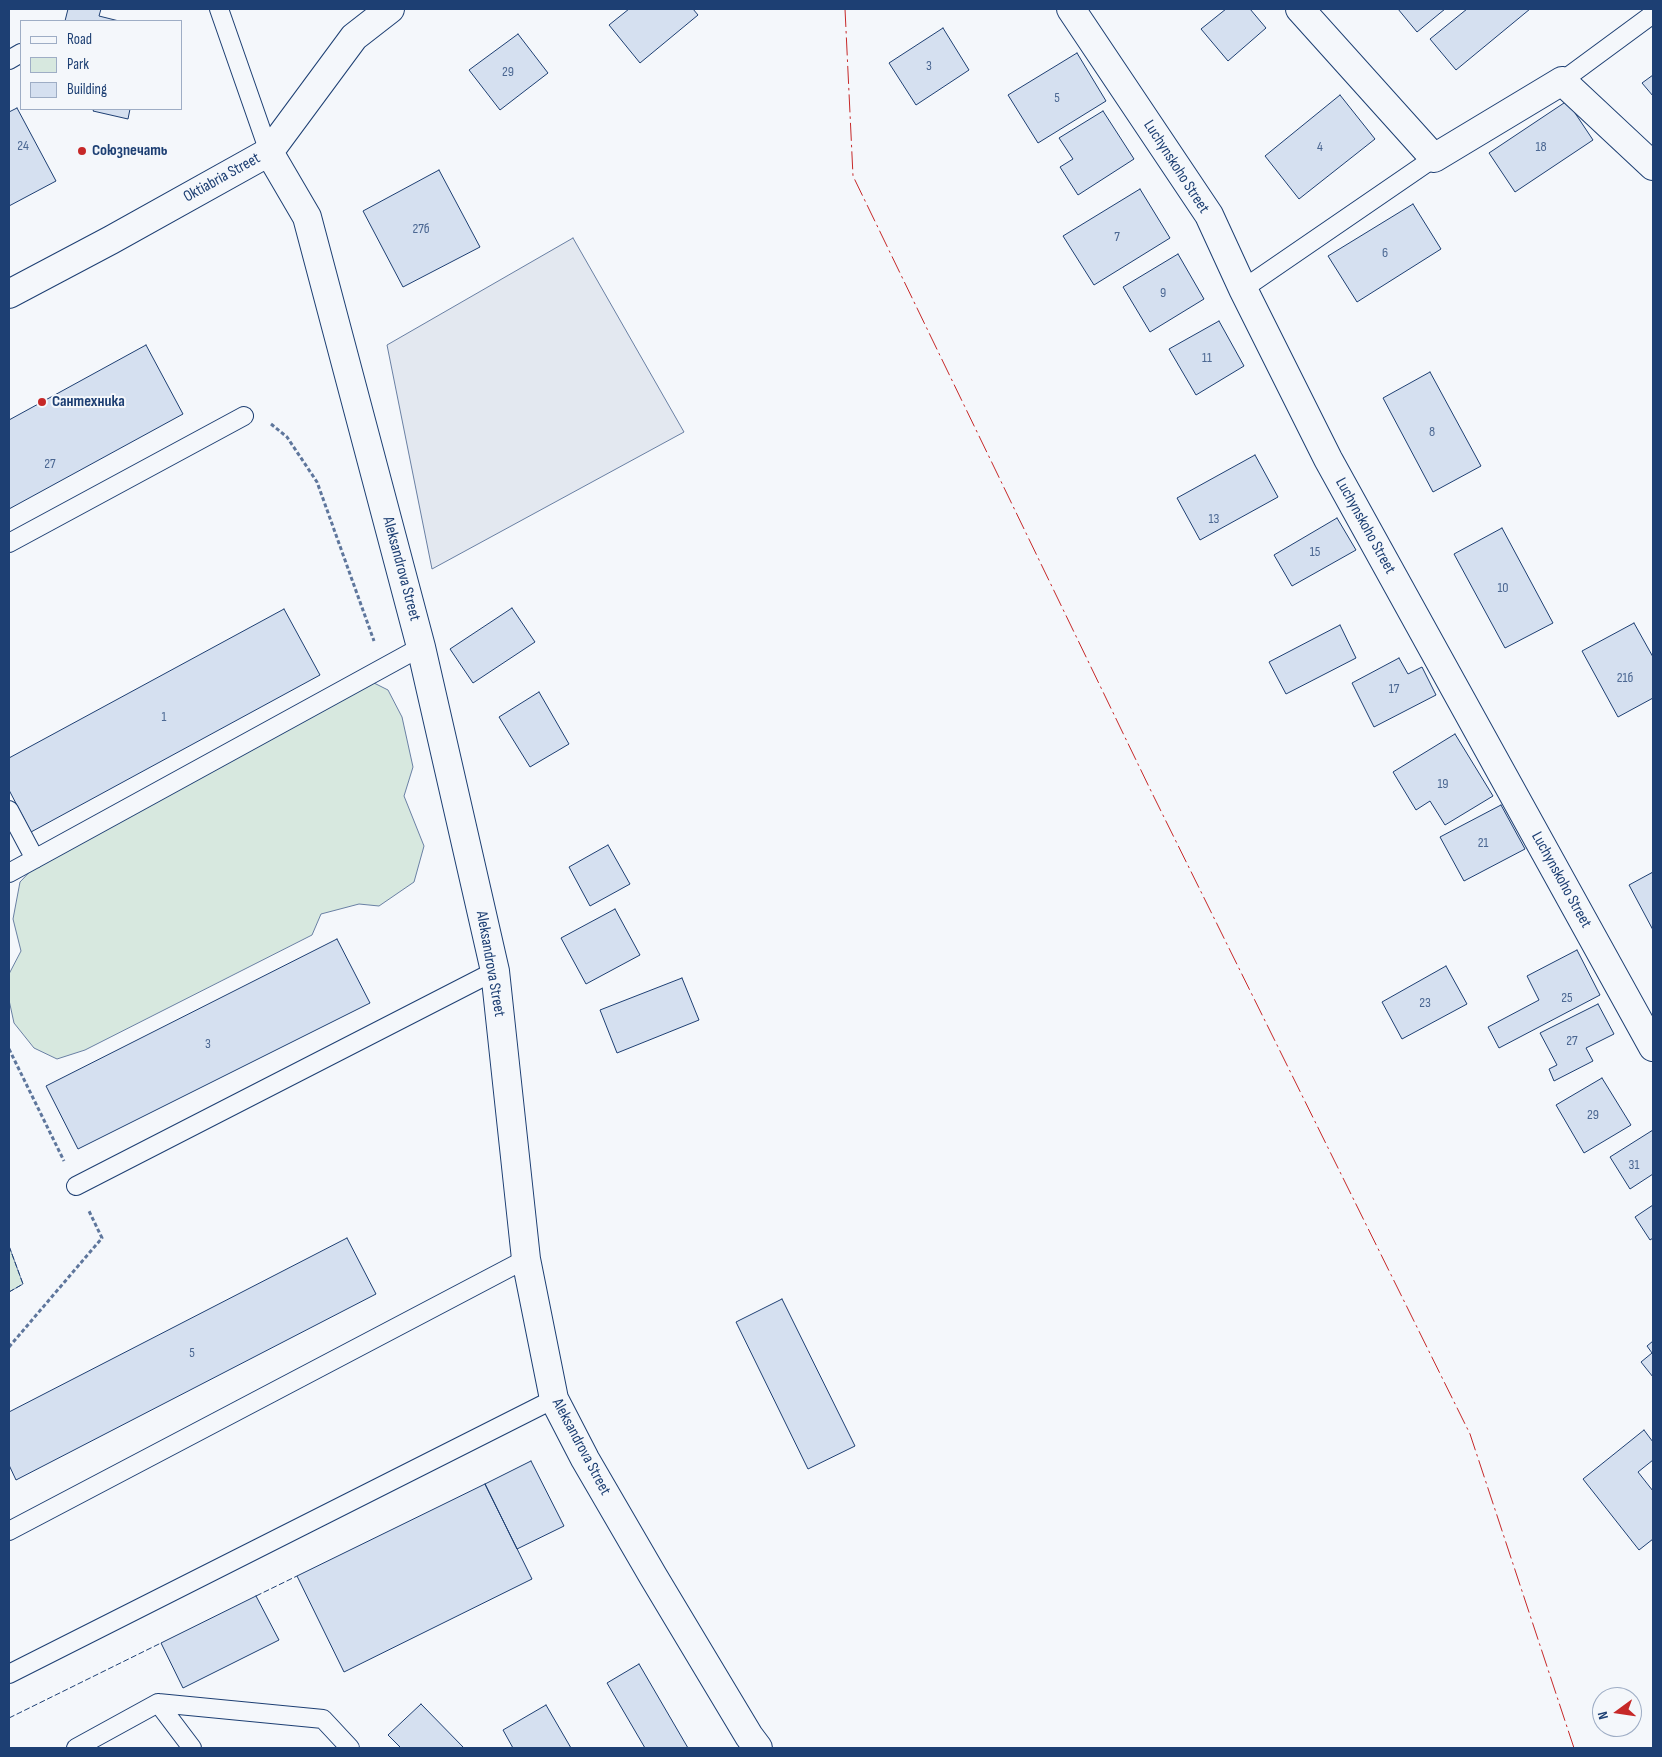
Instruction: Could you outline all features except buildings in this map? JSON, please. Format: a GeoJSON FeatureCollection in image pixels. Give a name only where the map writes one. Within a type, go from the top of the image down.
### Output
{"type":"FeatureCollection","features":[{"type":"Feature","properties":{"kind":"street","name":"Oktiabria Street"},"geometry":{"type":"LineString","coordinates":[[9,294],[269,152],[354,37],[390,9]]}},
{"type":"Feature","properties":{"kind":"street","name":"Luchynskoho Street"},"geometry":{"type":"LineString","coordinates":[[1071,9],[1209,215],[1243,289],[1328,459],[1653,1047]]}},
{"type":"Feature","properties":{"kind":"street"},"geometry":{"type":"LineString","coordinates":[[1300,9],[1434,158],[1562,81],[1653,166]]}},
{"type":"Feature","properties":{"kind":"street","name":"Aleksandrova Street"},"geometry":{"type":"LineString","coordinates":[[269,152],[306,217],[422,647],[495,971],[526,1259],[554,1398],[585,1459],[653,1576],[758,1748]]}},
{"type":"Feature","properties":{"kind":"lane"},"geometry":{"type":"LineString","coordinates":[[219,9],[269,152]]}},
{"type":"Feature","properties":{"kind":"lane"},"geometry":{"type":"LineString","coordinates":[[1562,81],[1653,14]]}},
{"type":"Feature","properties":{"kind":"lane"},"geometry":{"type":"LineString","coordinates":[[9,60],[20,54]]}},
{"type":"Feature","properties":{"kind":"lane"},"geometry":{"type":"LineString","coordinates":[[1243,289],[1434,158]]}},
{"type":"Feature","properties":{"kind":"lane"},"geometry":{"type":"LineString","coordinates":[[9,543],[244,416]]}},
{"type":"Feature","properties":{"kind":"lane"},"geometry":{"type":"LineString","coordinates":[[9,874],[422,647]]}},
{"type":"Feature","properties":{"kind":"lane"},"geometry":{"type":"LineString","coordinates":[[9,810],[35,859]]}},
{"type":"Feature","properties":{"kind":"lane"},"geometry":{"type":"LineString","coordinates":[[76,1186],[495,971]]}},
{"type":"Feature","properties":{"kind":"lane"},"geometry":{"type":"LineString","coordinates":[[9,1531],[526,1259]]}},
{"type":"Feature","properties":{"kind":"lane"},"geometry":{"type":"LineString","coordinates":[[9,1674],[554,1398]]}},
{"type":"Feature","properties":{"kind":"lane"},"geometry":{"type":"LineString","coordinates":[[76,1748],[158,1704],[323,1719],[350,1748]]}},
{"type":"Feature","properties":{"kind":"lane"},"geometry":{"type":"LineString","coordinates":[[158,1704],[192,1748]]}},
{"type":"Feature","properties":{"kind":"path"},"geometry":{"type":"LineString","coordinates":[[244,416],[257,415],[267,420],[287,437],[317,482],[384,668]]}},
{"type":"Feature","properties":{"kind":"green space"},"geometry":{"type":"Polygon","coordinates":[[[370,681],[388,690],[402,717],[413,767],[404,796],[424,846],[414,882],[379,906],[359,904],[321,914],[312,935],[85,1050],[57,1059],[34,1048],[14,1023],[9,1000],[9,974],[21,951],[13,919],[20,882],[40,861],[370,681]]]}},
{"type":"Feature","properties":{"kind":"green space"},"geometry":{"type":"Polygon","coordinates":[[[9,1246],[23,1284],[9,1292],[9,1246]]]}},
{"type":"Feature","properties":{"kind":"shaded area"},"geometry":{"type":"Polygon","coordinates":[[[573,238],[684,432],[432,569],[387,345],[573,238]]]}},
{"type":"Feature","properties":{"kind":"fence"},"geometry":{"type":"LineString","coordinates":[[9,1246],[23,1284],[9,1292]]}},
{"type":"Feature","properties":{"kind":"fence"},"geometry":{"type":"LineString","coordinates":[[256,1596],[297,1576]]}},
{"type":"Feature","properties":{"kind":"fence"},"geometry":{"type":"LineString","coordinates":[[9,1718],[161,1643]]}},
{"type":"Feature","properties":{"kind":"power"},"geometry":{"type":"LineString","coordinates":[[845,9],[853,176],[1152,793],[1470,1434],[1574,1748]]}},
{"type":"Feature","properties":{"kind":"place","name":"Союзпечать"},"geometry":{"type":"Point","coordinates":[82,151]}},
{"type":"Feature","properties":{"kind":"place","name":"Сантехника"},"geometry":{"type":"Point","coordinates":[42,402]}}]}
